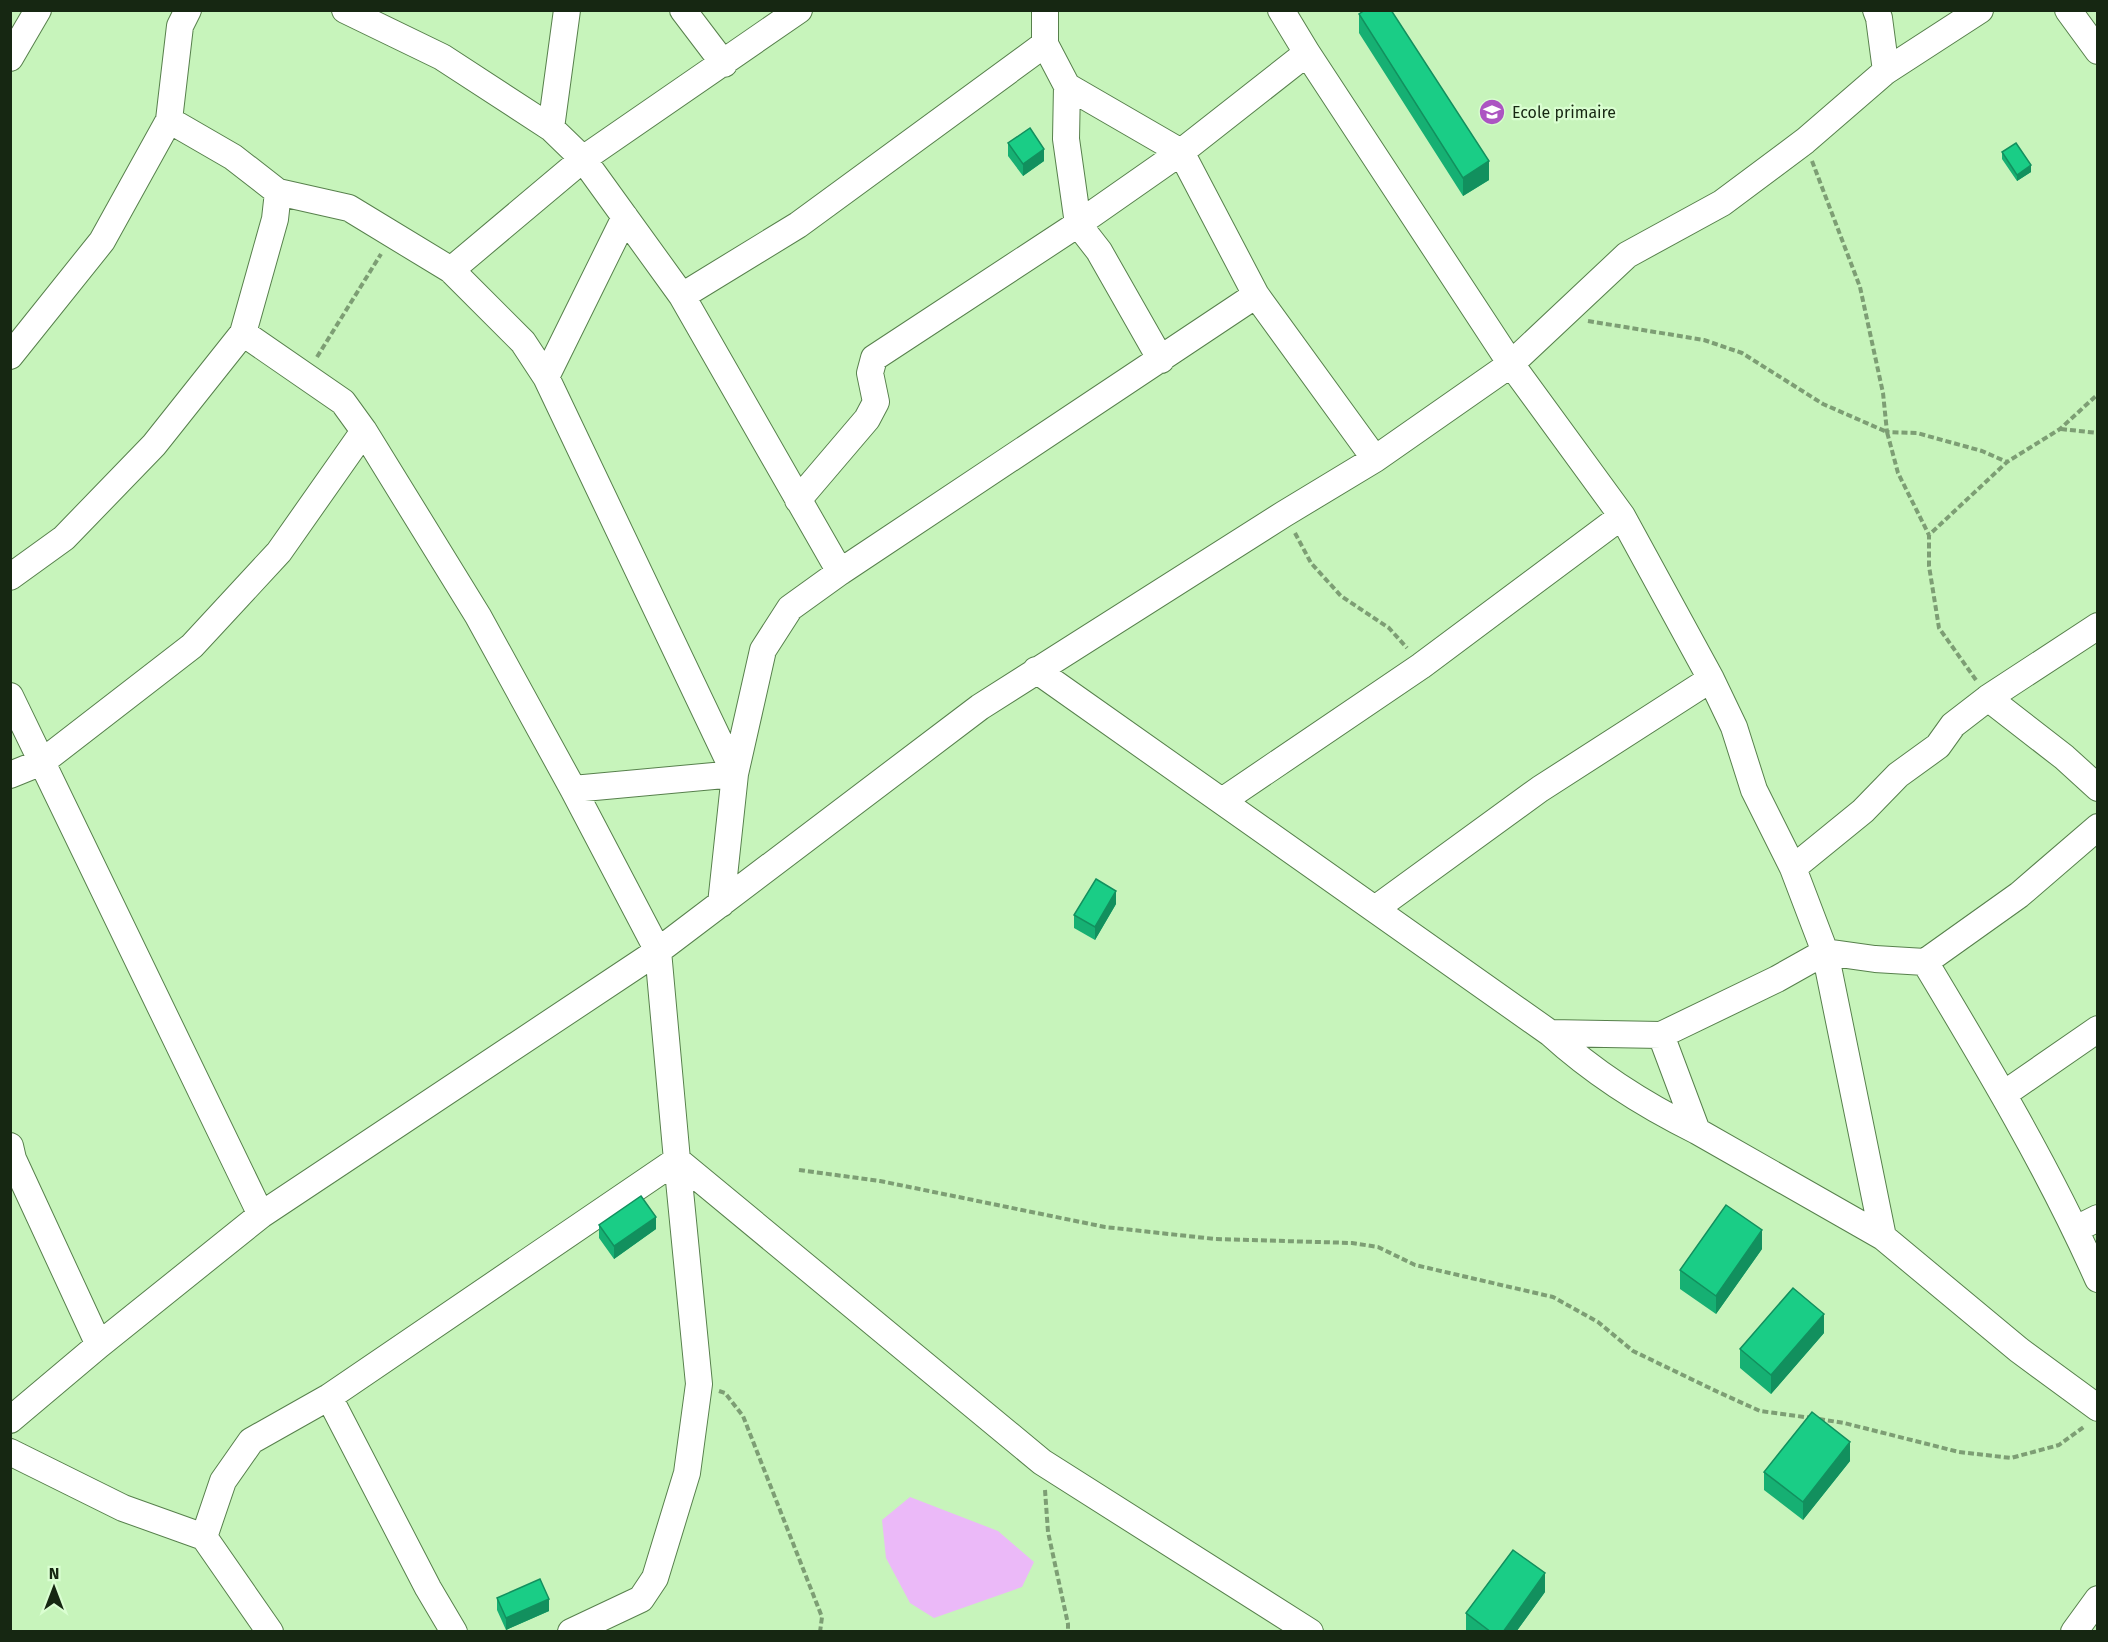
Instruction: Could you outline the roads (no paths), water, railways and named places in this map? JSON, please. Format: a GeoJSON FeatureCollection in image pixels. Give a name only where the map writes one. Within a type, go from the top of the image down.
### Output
{"type":"FeatureCollection","features":[{"type":"Feature","properties":{"kind":"street"},"geometry":{"type":"LineString","coordinates":[[10,58],[38,10]]}},
{"type":"Feature","properties":{"kind":"street"},"geometry":{"type":"LineString","coordinates":[[10,356],[102,241],[169,120],[180,26],[188,10]]}},
{"type":"Feature","properties":{"kind":"street"},"geometry":{"type":"LineString","coordinates":[[345,10],[381,18],[551,128],[583,159],[682,296],[840,572]]}},
{"type":"Feature","properties":{"kind":"street"},"geometry":{"type":"LineString","coordinates":[[551,128],[567,10]]}},
{"type":"Feature","properties":{"kind":"street"},"geometry":{"type":"LineString","coordinates":[[683,10],[724,63]]}},
{"type":"Feature","properties":{"kind":"street"},"geometry":{"type":"LineString","coordinates":[[451,270],[583,159],[799,10]]}},
{"type":"Feature","properties":{"kind":"street"},"geometry":{"type":"LineString","coordinates":[[1045,10],[1046,44],[1067,86],[1066,139],[1078,224],[1099,251],[1161,360]]}},
{"type":"Feature","properties":{"kind":"street"},"geometry":{"type":"LineString","coordinates":[[1281,10],[1511,364],[1622,516],[1711,679],[1734,727],[1754,790],[1793,868],[1825,952],[1883,1237]]}},
{"type":"Feature","properties":{"kind":"street"},"geometry":{"type":"LineString","coordinates":[[1876,10],[1886,71]]}},
{"type":"Feature","properties":{"kind":"street"},"geometry":{"type":"LineString","coordinates":[[10,1420],[261,1215],[658,951],[980,707],[1284,514],[1375,459],[1511,364],[1628,255],[1722,202],[1805,141],[1886,71],[1980,10]]}},
{"type":"Feature","properties":{"kind":"street"},"geometry":{"type":"LineString","coordinates":[[2068,10],[2097,51]]}},
{"type":"Feature","properties":{"kind":"street"},"geometry":{"type":"LineString","coordinates":[[682,296],[798,225],[1046,44]]}},
{"type":"Feature","properties":{"kind":"street"},"geometry":{"type":"LineString","coordinates":[[798,500],[867,420],[876,402],[870,374],[874,358],[1078,224],[1181,152],[1307,52]]}},
{"type":"Feature","properties":{"kind":"street"},"geometry":{"type":"LineString","coordinates":[[1067,86],[1181,152],[1256,295],[1375,459]]}},
{"type":"Feature","properties":{"kind":"street"},"geometry":{"type":"LineString","coordinates":[[169,120],[233,157],[278,192],[349,208],[451,270],[523,342],[546,376],[735,774]]}},
{"type":"Feature","properties":{"kind":"street"},"geometry":{"type":"LineString","coordinates":[[10,577],[64,538],[154,445],[243,333],[275,219],[278,192]]}},
{"type":"Feature","properties":{"kind":"street"},"geometry":{"type":"LineString","coordinates":[[546,376],[625,217]]}},
{"type":"Feature","properties":{"kind":"street"},"geometry":{"type":"LineString","coordinates":[[721,904],[735,774],[763,650],[790,608],[840,572],[1256,295]]}},
{"type":"Feature","properties":{"kind":"street"},"geometry":{"type":"LineString","coordinates":[[243,333],[343,402],[364,432],[478,616],[573,789],[658,951],[699,1384],[687,1473],[656,1578],[641,1599],[571,1632]]}},
{"type":"Feature","properties":{"kind":"street"},"geometry":{"type":"LineString","coordinates":[[10,775],[42,762],[192,646],[279,552],[364,432]]}},
{"type":"Feature","properties":{"kind":"street"},"geometry":{"type":"LineString","coordinates":[[1222,801],[1421,666],[1622,516]]}},
{"type":"Feature","properties":{"kind":"street"},"geometry":{"type":"LineString","coordinates":[[1793,868],[1863,811],[1898,775],[1938,746],[1953,725],[1988,698],[2097,627]]}},
{"type":"Feature","properties":{"kind":"street"},"geometry":{"type":"LineString","coordinates":[[1036,670],[1550,1033],[1583,1062],[1657,1111],[1697,1131],[1883,1237],[2019,1350],[2093,1416]]}},
{"type":"Feature","properties":{"kind":"street"},"geometry":{"type":"LineString","coordinates":[[1376,909],[1540,789],[1711,679]]}},
{"type":"Feature","properties":{"kind":"street"},"geometry":{"type":"LineString","coordinates":[[10,696],[261,1215]]}},
{"type":"Feature","properties":{"kind":"street"},"geometry":{"type":"LineString","coordinates":[[1988,698],[2064,757],[2097,788]]}},
{"type":"Feature","properties":{"kind":"street"},"geometry":{"type":"LineString","coordinates":[[573,789],[735,774]]}},
{"type":"Feature","properties":{"kind":"street"},"geometry":{"type":"LineString","coordinates":[[1550,1033],[1661,1035],[1777,979],[1825,952],[1875,959],[1925,962],[2019,895],[2097,827]]}},
{"type":"Feature","properties":{"kind":"street"},"geometry":{"type":"LineString","coordinates":[[1925,962],[2004,1094],[2086,1223],[2097,1279]]}},
{"type":"Feature","properties":{"kind":"street"},"geometry":{"type":"LineString","coordinates":[[2004,1094],[2097,1029]]}},
{"type":"Feature","properties":{"kind":"street"},"geometry":{"type":"LineString","coordinates":[[1661,1035],[1697,1131]]}},
{"type":"Feature","properties":{"kind":"street"},"geometry":{"type":"LineString","coordinates":[[11,1155],[99,1345]]}},
{"type":"Feature","properties":{"kind":"street"},"geometry":{"type":"LineString","coordinates":[[204,1537],[223,1481],[250,1441],[329,1397],[677,1160]]}},
{"type":"Feature","properties":{"kind":"street"},"geometry":{"type":"LineString","coordinates":[[677,1160],[1042,1462],[1308,1631]]}},
{"type":"Feature","properties":{"kind":"street"},"geometry":{"type":"LineString","coordinates":[[329,1397],[428,1588],[454,1632]]}},
{"type":"Feature","properties":{"kind":"street"},"geometry":{"type":"LineString","coordinates":[[10,1452],[123,1508],[204,1537],[270,1632]]}},
{"type":"Feature","properties":{"kind":"street"},"geometry":{"type":"LineString","coordinates":[[2074,1632],[2097,1599]]}},
{"type":"Feature","properties":{"kind":"place","name":"Ecole primaire"},"geometry":{"type":"Point","coordinates":[1492,112]}}]}
